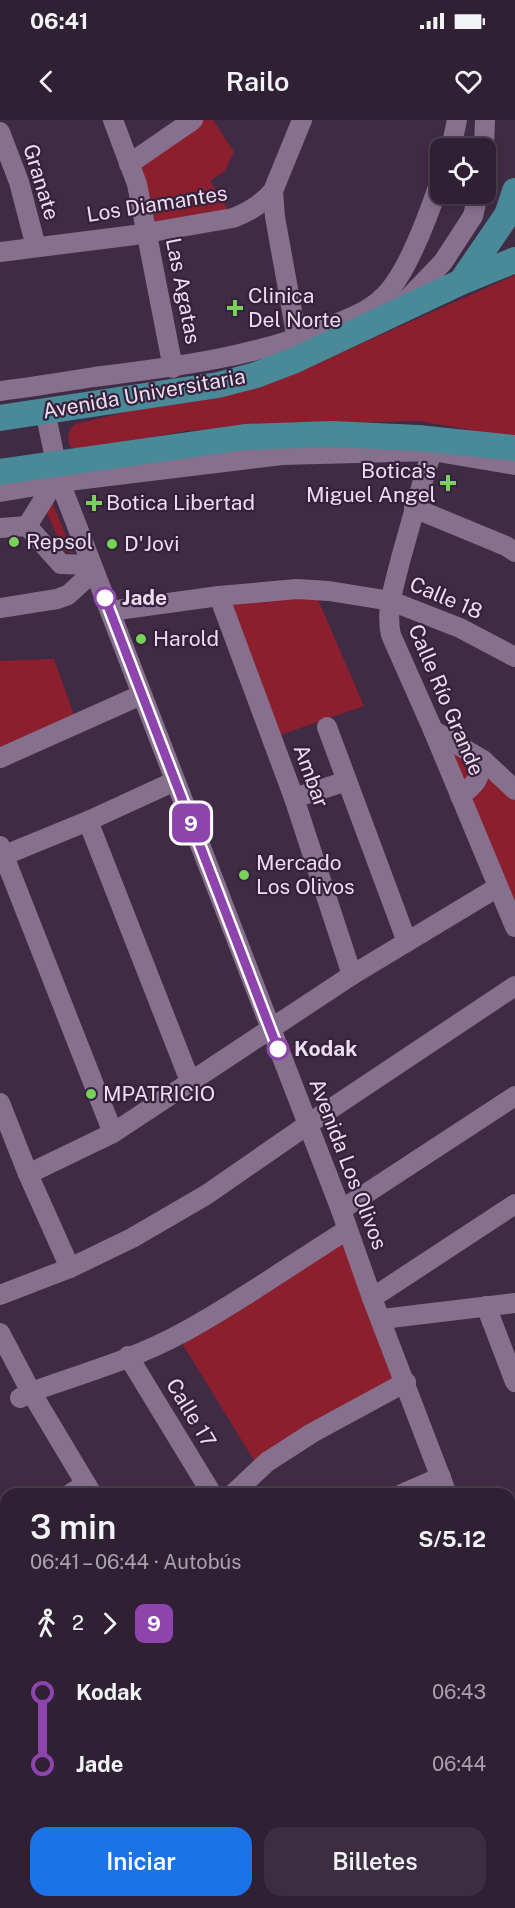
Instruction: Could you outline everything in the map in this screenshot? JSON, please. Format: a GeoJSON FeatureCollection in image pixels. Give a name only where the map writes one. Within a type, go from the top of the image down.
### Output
{"type":"FeatureCollection","features":[{"type":"Feature","properties":{"kind":"main road"},"geometry":{"type":"LineString","coordinates":[[461,282],[507,215],[515,191]]}},
{"type":"Feature","properties":{"kind":"main road","name":"Avenida Universitaria"},"geometry":{"type":"LineString","coordinates":[[0,418],[218,385],[256,375],[295,360],[388,307],[461,282],[515,260]]}},
{"type":"Feature","properties":{"kind":"main road"},"geometry":{"type":"LineString","coordinates":[[0,472],[56,476],[245,437],[332,434],[418,438],[515,448]]}},
{"type":"Feature","properties":{"kind":"street","name":"Las Agatas"},"geometry":{"type":"LineString","coordinates":[[113,120],[137,184],[173,368]]}},
{"type":"Feature","properties":{"kind":"street"},"geometry":{"type":"LineString","coordinates":[[129,164],[193,120]]}},
{"type":"Feature","properties":{"kind":"street","name":"Los Diamantes"},"geometry":{"type":"LineString","coordinates":[[0,252],[147,233],[245,214],[264,201],[273,191],[302,120]]}},
{"type":"Feature","properties":{"kind":"street"},"geometry":{"type":"LineString","coordinates":[[452,138],[457,120]]}},
{"type":"Feature","properties":{"kind":"street"},"geometry":{"type":"LineString","coordinates":[[484,138],[485,120]]}},
{"type":"Feature","properties":{"kind":"street","name":"Granate"},"geometry":{"type":"LineString","coordinates":[[2,143],[19,182],[36,247]]}},
{"type":"Feature","properties":{"kind":"street"},"geometry":{"type":"LineString","coordinates":[[273,191],[275,217],[297,339]]}},
{"type":"Feature","properties":{"kind":"street","name":"Avenida Universitaria"},"geometry":{"type":"LineString","coordinates":[[0,391],[173,368],[237,356],[297,339],[388,307],[394,285],[423,228],[432,204]]}},
{"type":"Feature","properties":{"kind":"street"},"geometry":{"type":"LineString","coordinates":[[388,307],[443,262],[473,216],[476,204]]}},
{"type":"Feature","properties":{"kind":"street"},"geometry":{"type":"LineString","coordinates":[[443,262],[461,282]]}},
{"type":"Feature","properties":{"kind":"street","name":"Avenida Los Olivos"},"geometry":{"type":"LineString","coordinates":[[45,411],[56,476],[341,1210],[372,1298],[444,1485]]}},
{"type":"Feature","properties":{"kind":"street"},"geometry":{"type":"LineString","coordinates":[[0,492],[56,476],[282,455],[432,451],[515,465]]}},
{"type":"Feature","properties":{"kind":"street","name":"Calle Río Grande"},"geometry":{"type":"LineString","coordinates":[[432,451],[414,508],[391,601],[388,625],[515,927]]}},
{"type":"Feature","properties":{"kind":"street"},"geometry":{"type":"LineString","coordinates":[[27,526],[56,476]]}},
{"type":"Feature","properties":{"kind":"street"},"geometry":{"type":"LineString","coordinates":[[414,508],[477,533],[515,552]]}},
{"type":"Feature","properties":{"kind":"street"},"geometry":{"type":"LineString","coordinates":[[0,528],[27,526]]}},
{"type":"Feature","properties":{"kind":"street"},"geometry":{"type":"LineString","coordinates":[[27,526],[61,564],[92,569]]}},
{"type":"Feature","properties":{"kind":"street"},"geometry":{"type":"LineString","coordinates":[[0,608],[57,599],[68,595],[92,569]]}},
{"type":"Feature","properties":{"kind":"street"},"geometry":{"type":"LineString","coordinates":[[110,611],[219,596],[297,589],[329,591],[391,601]]}},
{"type":"Feature","properties":{"kind":"street","name":"Ambar"},"geometry":{"type":"LineString","coordinates":[[219,596],[294,798],[352,975]]}},
{"type":"Feature","properties":{"kind":"street","name":"Calle 18"},"geometry":{"type":"LineString","coordinates":[[391,601],[460,628],[515,657]]}},
{"type":"Feature","properties":{"kind":"street"},"geometry":{"type":"LineString","coordinates":[[0,758],[141,695]]}},
{"type":"Feature","properties":{"kind":"street"},"geometry":{"type":"LineString","coordinates":[[327,727],[407,942]]}},
{"type":"Feature","properties":{"kind":"street"},"geometry":{"type":"LineString","coordinates":[[433,730],[483,760],[515,790]]}},
{"type":"Feature","properties":{"kind":"street"},"geometry":{"type":"LineString","coordinates":[[460,796],[474,786],[480,777],[483,760]]}},
{"type":"Feature","properties":{"kind":"street"},"geometry":{"type":"LineString","coordinates":[[113,1133],[1,853],[88,821],[175,781]]}},
{"type":"Feature","properties":{"kind":"street"},"geometry":{"type":"LineString","coordinates":[[294,798],[347,781]]}},
{"type":"Feature","properties":{"kind":"street"},"geometry":{"type":"LineString","coordinates":[[88,821],[190,1082]]}},
{"type":"Feature","properties":{"kind":"street"},"geometry":{"type":"LineString","coordinates":[[28,1174],[113,1133],[352,975],[498,887]]}},
{"type":"Feature","properties":{"kind":"street"},"geometry":{"type":"LineString","coordinates":[[0,1295],[70,1269],[132,1238],[206,1195],[515,986]]}},
{"type":"Feature","properties":{"kind":"street"},"geometry":{"type":"LineString","coordinates":[[341,1210],[515,1096]]}},
{"type":"Feature","properties":{"kind":"street"},"geometry":{"type":"LineString","coordinates":[[0,1103],[70,1269]]}},
{"type":"Feature","properties":{"kind":"street"},"geometry":{"type":"LineString","coordinates":[[372,1298],[515,1204]]}},
{"type":"Feature","properties":{"kind":"street"},"geometry":{"type":"LineString","coordinates":[[26,1395],[178,1335],[347,1230]]}},
{"type":"Feature","properties":{"kind":"street"},"geometry":{"type":"LineString","coordinates":[[382,1319],[515,1303]]}},
{"type":"Feature","properties":{"kind":"street"},"geometry":{"type":"LineString","coordinates":[[486,1306],[515,1382]]}},
{"type":"Feature","properties":{"kind":"street"},"geometry":{"type":"LineString","coordinates":[[0,1333],[26,1395],[78,1488]]}},
{"type":"Feature","properties":{"kind":"street","name":"Calle 17"},"geometry":{"type":"LineString","coordinates":[[128,1356],[208,1488]]}},
{"type":"Feature","properties":{"kind":"street"},"geometry":{"type":"LineString","coordinates":[[0,1360],[26,1395]]}},
{"type":"Feature","properties":{"kind":"street"},"geometry":{"type":"LineString","coordinates":[[239,1488],[267,1462],[312,1433],[406,1382]]}},
{"type":"Feature","properties":{"kind":"shaded area"},"geometry":{"type":"Polygon","coordinates":[[[201,120],[213,120],[234,152],[225,171],[210,181],[231,214],[155,225],[153,206],[137,162],[201,120]]]}},
{"type":"Feature","properties":{"kind":"shaded area"},"geometry":{"type":"Polygon","coordinates":[[[515,275],[515,438],[419,421],[304,424],[185,431],[78,452],[68,442],[71,428],[76,424],[307,368],[515,275]]]}},
{"type":"Feature","properties":{"kind":"shaded area"},"geometry":{"type":"Polygon","coordinates":[[[52,502],[73,553],[64,551],[46,511],[52,502]]]}},
{"type":"Feature","properties":{"kind":"shaded area"},"geometry":{"type":"Polygon","coordinates":[[[316,595],[364,706],[277,736],[226,600],[316,595]]]}},
{"type":"Feature","properties":{"kind":"shaded area"},"geometry":{"type":"Polygon","coordinates":[[[54,659],[74,715],[0,747],[0,661],[54,659]]]}},
{"type":"Feature","properties":{"kind":"shaded area"},"geometry":{"type":"Polygon","coordinates":[[[442,743],[485,768],[515,797],[515,917],[442,743]]]}},
{"type":"Feature","properties":{"kind":"shaded area"},"geometry":{"type":"Polygon","coordinates":[[[333,1242],[344,1244],[397,1377],[257,1465],[180,1340],[333,1242]]]}},
{"type":"Feature","properties":{"kind":"bus line","name":"9"},"geometry":{"type":"LineString","coordinates":[[105,598],[278,1049]]}},
{"type":"Feature","properties":{"kind":"place","name":"Clinica Del Norte"},"geometry":{"type":"Point","coordinates":[235,308]}},
{"type":"Feature","properties":{"kind":"place","name":"Botica's Miguel Angel"},"geometry":{"type":"Point","coordinates":[448,483]}},
{"type":"Feature","properties":{"kind":"place","name":"Botica Libertad"},"geometry":{"type":"Point","coordinates":[94,503]}},
{"type":"Feature","properties":{"kind":"place","name":"Repsol"},"geometry":{"type":"Point","coordinates":[14,542]}},
{"type":"Feature","properties":{"kind":"place","name":"D'Jovi"},"geometry":{"type":"Point","coordinates":[112,544]}},
{"type":"Feature","properties":{"kind":"place","name":"Jade"},"geometry":{"type":"Point","coordinates":[105,598]}},
{"type":"Feature","properties":{"kind":"place","name":"Harold"},"geometry":{"type":"Point","coordinates":[141,639]}},
{"type":"Feature","properties":{"kind":"place","name":"Mercado Los Olivos"},"geometry":{"type":"Point","coordinates":[244,875]}},
{"type":"Feature","properties":{"kind":"place","name":"Kodak"},"geometry":{"type":"Point","coordinates":[278,1049]}},
{"type":"Feature","properties":{"kind":"place","name":"MPATRICIO"},"geometry":{"type":"Point","coordinates":[91,1094]}}]}
